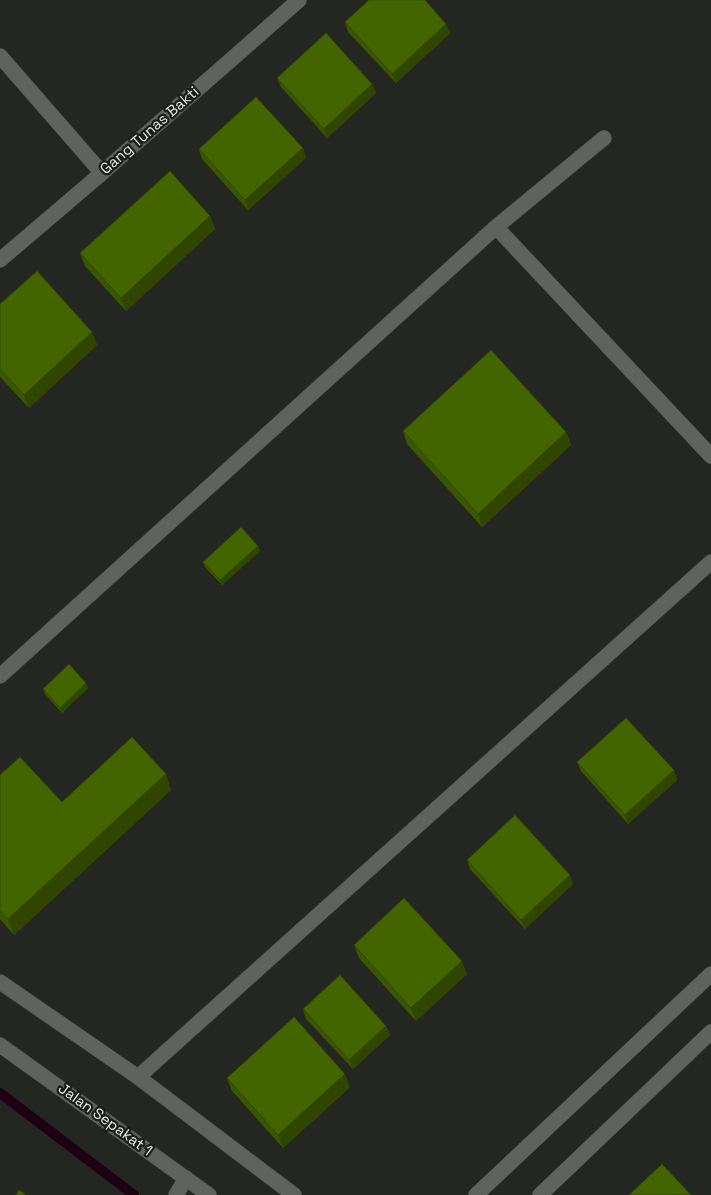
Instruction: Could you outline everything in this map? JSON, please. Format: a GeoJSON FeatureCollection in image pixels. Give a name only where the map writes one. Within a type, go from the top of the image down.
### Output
{"type":"FeatureCollection","features":[{"type":"Feature","properties":{"kind":"street","name":"Gang Tunas Bakti"},"geometry":{"type":"LineString","coordinates":[[0,260],[102,173],[298,0]]}},
{"type":"Feature","properties":{"kind":"street"},"geometry":{"type":"LineString","coordinates":[[0,56],[102,173]]}},
{"type":"Feature","properties":{"kind":"street"},"geometry":{"type":"LineString","coordinates":[[0,676],[496,227],[604,138]]}},
{"type":"Feature","properties":{"kind":"street"},"geometry":{"type":"LineString","coordinates":[[496,227],[711,456]]}},
{"type":"Feature","properties":{"kind":"street"},"geometry":{"type":"LineString","coordinates":[[138,1077],[711,562]]}},
{"type":"Feature","properties":{"kind":"street"},"geometry":{"type":"LineString","coordinates":[[476,1195],[711,974]]}},
{"type":"Feature","properties":{"kind":"street"},"geometry":{"type":"LineString","coordinates":[[0,982],[138,1077],[294,1195]]}},
{"type":"Feature","properties":{"kind":"street"},"geometry":{"type":"LineString","coordinates":[[540,1195],[711,1032]]}},
{"type":"Feature","properties":{"kind":"street","name":"Jalan Sepakat 1"},"geometry":{"type":"LineString","coordinates":[[0,1045],[209,1195]]}},
{"type":"Feature","properties":{"kind":"street"},"geometry":{"type":"LineString","coordinates":[[176,1195],[186,1178]]}},
{"type":"Feature","properties":{"kind":"building"},"geometry":{"type":"Polygon","coordinates":[[[369,0],[425,0],[446,24],[392,74],[345,22],[369,0]]]}},
{"type":"Feature","properties":{"kind":"building"},"geometry":{"type":"Polygon","coordinates":[[[326,33],[372,84],[324,129],[277,78],[326,33]]]}},
{"type":"Feature","properties":{"kind":"building"},"geometry":{"type":"Polygon","coordinates":[[[256,97],[303,148],[245,200],[199,149],[256,97]]]}},
{"type":"Feature","properties":{"kind":"building"},"geometry":{"type":"Polygon","coordinates":[[[170,171],[210,216],[121,298],[80,253],[170,171]]]}},
{"type":"Feature","properties":{"kind":"building"},"geometry":{"type":"Polygon","coordinates":[[[37,271],[92,332],[24,395],[0,369],[0,304],[37,271]]]}},
{"type":"Feature","properties":{"kind":"building"},"geometry":{"type":"Polygon","coordinates":[[[491,350],[566,432],[478,514],[403,431],[491,350]]]}},
{"type":"Feature","properties":{"kind":"building"},"geometry":{"type":"Polygon","coordinates":[[[241,527],[258,546],[220,580],[203,562],[241,527]]]}},
{"type":"Feature","properties":{"kind":"building"},"geometry":{"type":"Polygon","coordinates":[[[69,664],[86,683],[60,708],[43,689],[69,664]]]}},
{"type":"Feature","properties":{"kind":"building"},"geometry":{"type":"Polygon","coordinates":[[[626,718],[674,770],[625,815],[577,762],[626,718]]]}},
{"type":"Feature","properties":{"kind":"building"},"geometry":{"type":"Polygon","coordinates":[[[132,737],[166,774],[8,919],[0,910],[0,775],[20,757],[62,802],[132,737]]]}},
{"type":"Feature","properties":{"kind":"building"},"geometry":{"type":"Polygon","coordinates":[[[515,815],[570,875],[521,920],[467,860],[515,815]]]}},
{"type":"Feature","properties":{"kind":"building"},"geometry":{"type":"Polygon","coordinates":[[[404,898],[462,961],[411,1008],[354,945],[404,898]]]}},
{"type":"Feature","properties":{"kind":"building"},"geometry":{"type":"Polygon","coordinates":[[[340,975],[386,1026],[349,1060],[303,1009],[340,975]]]}},
{"type":"Feature","properties":{"kind":"building"},"geometry":{"type":"Polygon","coordinates":[[[294,1017],[345,1074],[278,1135],[227,1078],[294,1017]]]}},
{"type":"Feature","properties":{"kind":"building"},"geometry":{"type":"Polygon","coordinates":[[[662,1164],[691,1195],[629,1195],[662,1164]]]}},
{"type":"Feature","properties":{"kind":"building"},"geometry":{"type":"Polygon","coordinates":[[[19,1190],[26,1195],[16,1195],[19,1190]]]}},
{"type":"Feature","properties":{"kind":"waterway"},"geometry":{"type":"LineString","coordinates":[[0,1093],[134,1195]]}}]}
